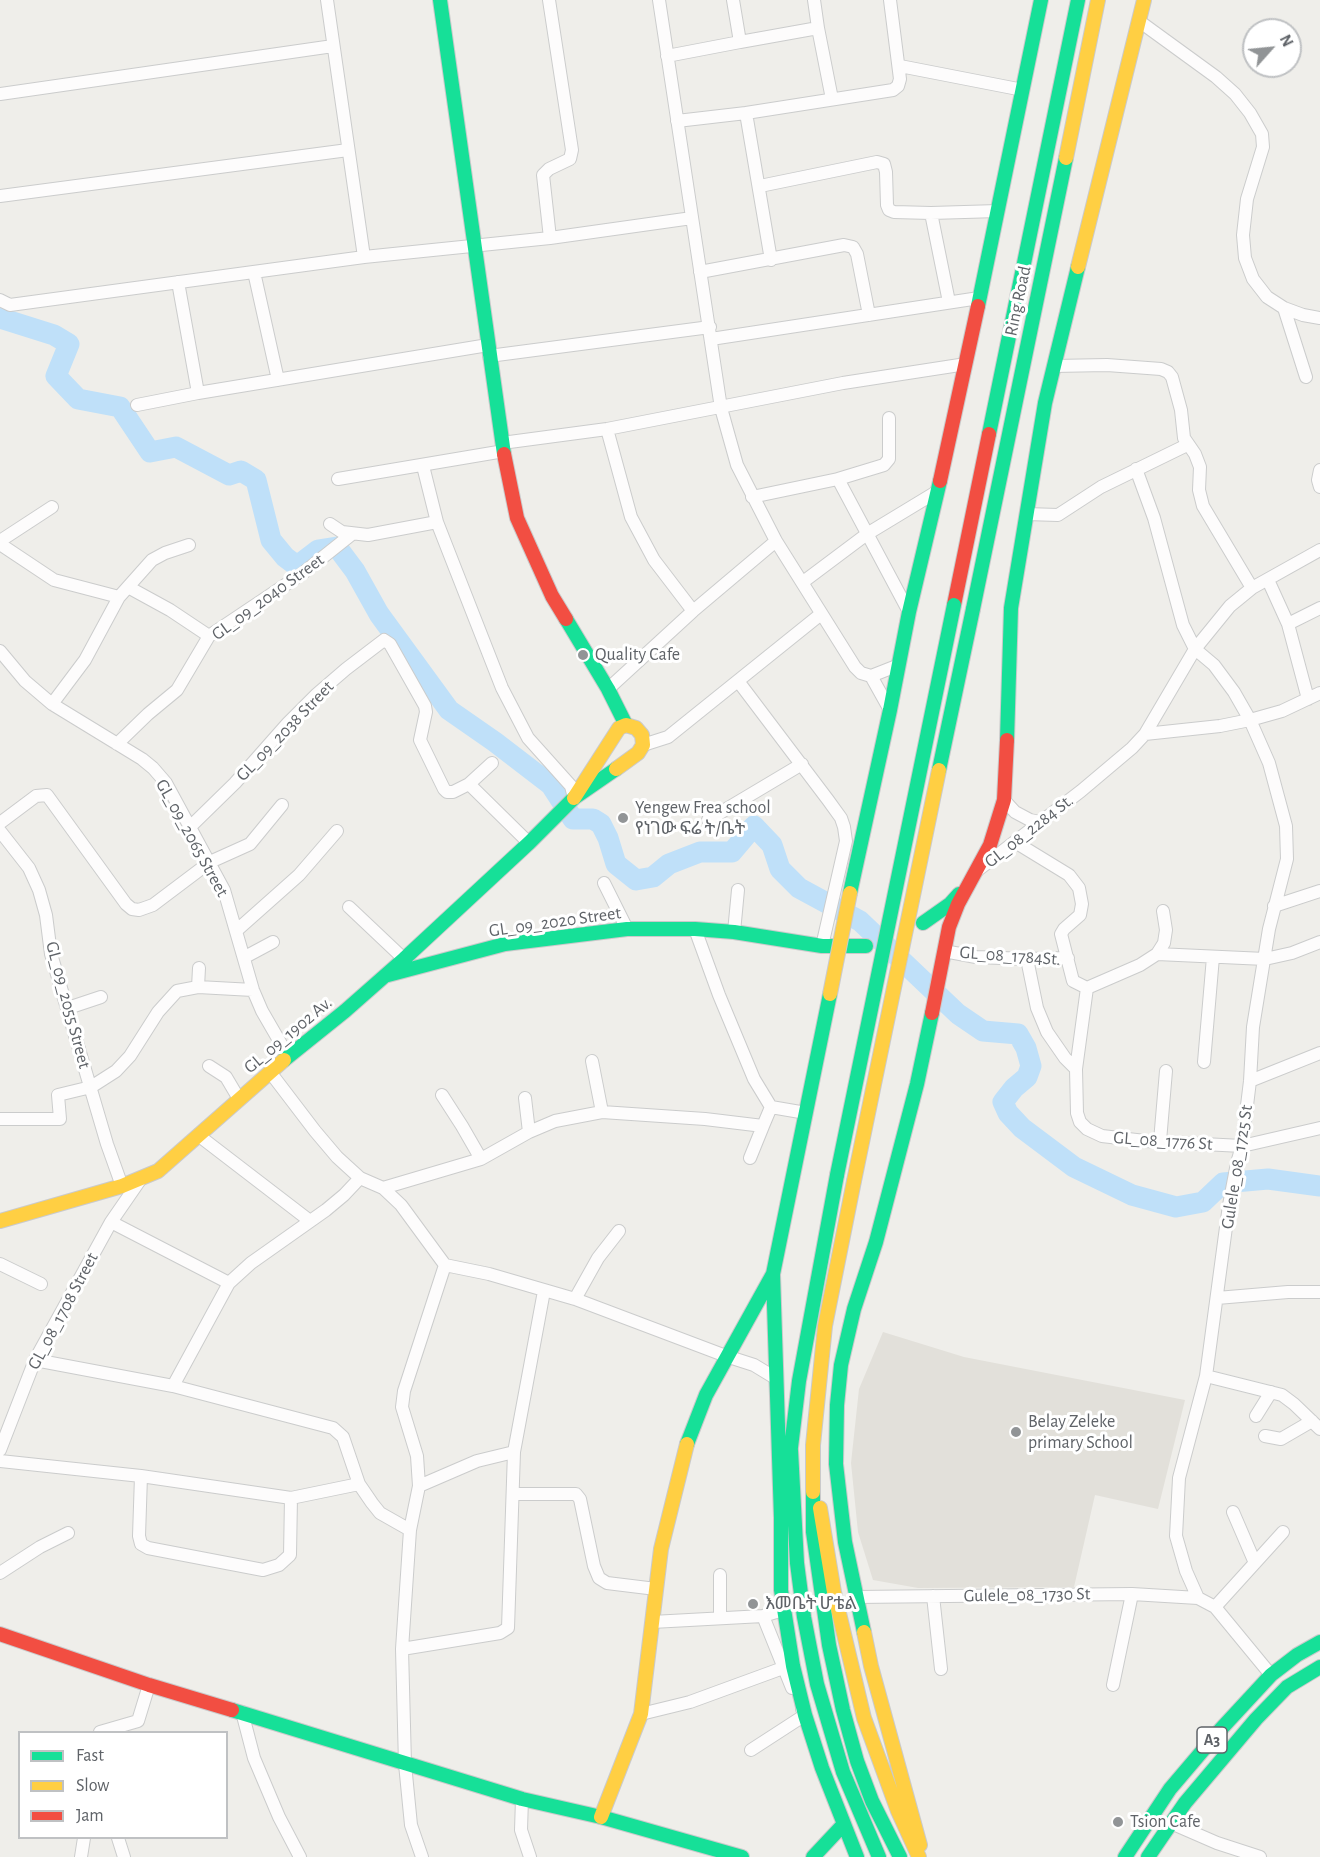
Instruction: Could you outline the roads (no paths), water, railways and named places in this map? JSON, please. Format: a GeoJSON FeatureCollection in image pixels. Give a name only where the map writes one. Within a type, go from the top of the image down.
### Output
{"type":"FeatureCollection","features":[{"type":"Feature","properties":{"kind":"main road"},"geometry":{"type":"LineString","coordinates":[[440,0],[503,447],[517,518],[552,597],[608,689],[626,725]]}},
{"type":"Feature","properties":{"kind":"main road"},"geometry":{"type":"LineString","coordinates":[[857,1857],[843,1825],[805,1715],[783,1610],[773,1274],[909,612],[966,364],[1041,0]]}},
{"type":"Feature","properties":{"kind":"main road","name":"Ring Road"},"geometry":{"type":"LineString","coordinates":[[791,1450],[799,1380],[837,1175],[1078,0]]}},
{"type":"Feature","properties":{"kind":"main road","name":"Ring Road"},"geometry":{"type":"LineString","coordinates":[[813,1445],[825,1326],[1098,0]]}},
{"type":"Feature","properties":{"kind":"main road"},"geometry":{"type":"LineString","coordinates":[[921,1857],[888,1735],[856,1597],[839,1499],[836,1464],[837,1405],[841,1365],[854,1309],[876,1242],[899,1159],[949,927],[958,904],[990,845],[1004,800],[1011,608],[1045,404],[1144,0]]}},
{"type":"Feature","properties":{"kind":"main road"},"geometry":{"type":"LineString","coordinates":[[626,725],[636,728],[642,735],[643,745],[638,753],[632,755],[574,798],[619,728],[626,725]]}},
{"type":"Feature","properties":{"kind":"main road"},"geometry":{"type":"LineString","coordinates":[[612,738],[615,749],[622,755],[632,755]]}},
{"type":"Feature","properties":{"kind":"main road","name":"GL_09_1902 Av."},"geometry":{"type":"LineString","coordinates":[[0,1221],[122,1186],[158,1171],[288,1056],[404,959],[574,798]]}},
{"type":"Feature","properties":{"kind":"main road"},"geometry":{"type":"LineString","coordinates":[[949,927],[946,919],[929,920],[950,904],[978,870]]}},
{"type":"Feature","properties":{"kind":"main road","name":"GL_09_2020 Street"},"geometry":{"type":"LineString","coordinates":[[384,976],[505,944],[627,929],[695,929],[734,932],[822,946],[866,946]]}},
{"type":"Feature","properties":{"kind":"main road"},"geometry":{"type":"LineString","coordinates":[[601,1817],[641,1714],[661,1549],[689,1435],[726,1356],[773,1274]]}},
{"type":"Feature","properties":{"kind":"main road"},"geometry":{"type":"LineString","coordinates":[[813,1445],[834,1592],[864,1718],[898,1811],[921,1857]]}},
{"type":"Feature","properties":{"kind":"main road"},"geometry":{"type":"LineString","coordinates":[[813,1445],[813,1532],[818,1580],[833,1667],[857,1761],[885,1830],[900,1857]]}},
{"type":"Feature","properties":{"kind":"main road"},"geometry":{"type":"LineString","coordinates":[[781,1518],[791,1450]]}},
{"type":"Feature","properties":{"kind":"main road"},"geometry":{"type":"LineString","coordinates":[[791,1450],[797,1563],[804,1617],[817,1684],[843,1772],[879,1857]]}},
{"type":"Feature","properties":{"kind":"main road"},"geometry":{"type":"LineString","coordinates":[[0,1634],[149,1685],[405,1764],[522,1799],[601,1817],[741,1857]]}},
{"type":"Feature","properties":{"kind":"main road","name":"A3"},"geometry":{"type":"LineString","coordinates":[[1125,1857],[1170,1789],[1271,1674],[1320,1642]]}},
{"type":"Feature","properties":{"kind":"main road","name":"A3"},"geometry":{"type":"LineString","coordinates":[[1148,1857],[1201,1783],[1256,1719],[1287,1687],[1320,1667]]}},
{"type":"Feature","properties":{"kind":"main road"},"geometry":{"type":"LineString","coordinates":[[813,1857],[843,1825]]}},
{"type":"Feature","properties":{"kind":"street"},"geometry":{"type":"LineString","coordinates":[[327,0],[364,257]]}},
{"type":"Feature","properties":{"kind":"street"},"geometry":{"type":"LineString","coordinates":[[549,0],[572,150],[570,159],[549,169],[543,175],[550,238]]}},
{"type":"Feature","properties":{"kind":"street"},"geometry":{"type":"LineString","coordinates":[[659,0],[721,408],[737,465],[776,541],[855,667],[861,673],[871,675],[899,665]]}},
{"type":"Feature","properties":{"kind":"street"},"geometry":{"type":"LineString","coordinates":[[733,0],[740,42]]}},
{"type":"Feature","properties":{"kind":"street"},"geometry":{"type":"LineString","coordinates":[[814,0],[832,99]]}},
{"type":"Feature","properties":{"kind":"street"},"geometry":{"type":"LineString","coordinates":[[677,121],[746,113],[893,90],[898,86],[900,66],[890,0]]}},
{"type":"Feature","properties":{"kind":"street"},"geometry":{"type":"LineString","coordinates":[[1139,21],[1216,77],[1235,94],[1250,113],[1262,134],[1263,147],[1247,199],[1243,235],[1245,258],[1253,279],[1267,297],[1284,308],[1320,318]]}},
{"type":"Feature","properties":{"kind":"street"},"geometry":{"type":"LineString","coordinates":[[667,56],[818,28]]}},
{"type":"Feature","properties":{"kind":"street"},"geometry":{"type":"LineString","coordinates":[[0,94],[333,46]]}},
{"type":"Feature","properties":{"kind":"street"},"geometry":{"type":"LineString","coordinates":[[900,66],[1023,90]]}},
{"type":"Feature","properties":{"kind":"street"},"geometry":{"type":"LineString","coordinates":[[746,113],[771,260]]}},
{"type":"Feature","properties":{"kind":"street"},"geometry":{"type":"LineString","coordinates":[[0,196],[348,150]]}},
{"type":"Feature","properties":{"kind":"street"},"geometry":{"type":"LineString","coordinates":[[760,186],[878,162],[884,164],[887,205],[894,212],[998,211]]}},
{"type":"Feature","properties":{"kind":"street"},"geometry":{"type":"LineString","coordinates":[[931,213],[949,302]]}},
{"type":"Feature","properties":{"kind":"street"},"geometry":{"type":"LineString","coordinates":[[0,300],[10,305],[364,257],[550,238],[692,218]]}},
{"type":"Feature","properties":{"kind":"street"},"geometry":{"type":"LineString","coordinates":[[700,272],[844,245],[853,247],[857,254],[869,315]]}},
{"type":"Feature","properties":{"kind":"street"},"geometry":{"type":"LineString","coordinates":[[254,272],[278,380]]}},
{"type":"Feature","properties":{"kind":"street"},"geometry":{"type":"LineString","coordinates":[[178,282],[198,393]]}},
{"type":"Feature","properties":{"kind":"street"},"geometry":{"type":"LineString","coordinates":[[137,405],[278,380],[489,351],[710,333],[869,315],[979,298]]}},
{"type":"Feature","properties":{"kind":"street"},"geometry":{"type":"LineString","coordinates":[[1284,308],[1306,377]]}},
{"type":"Feature","properties":{"kind":"street"},"geometry":{"type":"LineString","coordinates":[[338,479],[423,466],[503,447],[721,408],[843,383],[966,364]]}},
{"type":"Feature","properties":{"kind":"street"},"geometry":{"type":"LineString","coordinates":[[1054,366],[1107,365],[1161,369],[1168,372],[1172,377],[1181,410],[1184,438],[1195,454],[1200,467],[1199,490],[1203,506],[1252,588]]}},
{"type":"Feature","properties":{"kind":"street"},"geometry":{"type":"LineString","coordinates":[[752,497],[838,479],[884,465],[889,459],[889,418]]}},
{"type":"Feature","properties":{"kind":"street"},"geometry":{"type":"LineString","coordinates":[[607,429],[625,497],[635,524],[654,560],[693,610]]}},
{"type":"Feature","properties":{"kind":"street"},"geometry":{"type":"LineString","coordinates":[[1026,514],[1058,515],[1101,487],[1187,445]]}},
{"type":"Feature","properties":{"kind":"street"},"geometry":{"type":"LineString","coordinates":[[423,466],[436,522],[502,688],[528,738],[571,786],[574,798]]}},
{"type":"Feature","properties":{"kind":"street"},"geometry":{"type":"LineString","coordinates":[[1136,469],[1154,518],[1183,625],[1195,649]]}},
{"type":"Feature","properties":{"kind":"street"},"geometry":{"type":"LineString","coordinates":[[1320,470],[1318,480],[1320,487]]}},
{"type":"Feature","properties":{"kind":"street"},"geometry":{"type":"LineString","coordinates":[[838,479],[909,612]]}},
{"type":"Feature","properties":{"kind":"street"},"geometry":{"type":"LineString","coordinates":[[802,582],[867,534],[938,491]]}},
{"type":"Feature","properties":{"kind":"street"},"geometry":{"type":"LineString","coordinates":[[52,507],[0,542],[54,580],[118,597]]}},
{"type":"Feature","properties":{"kind":"street"},"geometry":{"type":"LineString","coordinates":[[330,524],[342,532],[368,535],[436,522]]}},
{"type":"Feature","properties":{"kind":"street","name":"GL_09_2040 Street"},"geometry":{"type":"LineString","coordinates":[[117,744],[177,690],[209,636],[303,573],[352,534]]}},
{"type":"Feature","properties":{"kind":"street"},"geometry":{"type":"LineString","coordinates":[[608,689],[693,610],[776,541]]}},
{"type":"Feature","properties":{"kind":"street"},"geometry":{"type":"LineString","coordinates":[[52,704],[85,660],[118,597],[152,560],[189,545]]}},
{"type":"Feature","properties":{"kind":"street","name":"GL_08_2284 St."},"geometry":{"type":"LineString","coordinates":[[978,870],[1015,842],[1035,821],[1081,791],[1132,748],[1145,734],[1195,649],[1230,606],[1252,588],[1320,550]]}},
{"type":"Feature","properties":{"kind":"street"},"geometry":{"type":"LineString","coordinates":[[1268,580],[1288,624],[1308,699]]}},
{"type":"Feature","properties":{"kind":"street"},"geometry":{"type":"LineString","coordinates":[[128,587],[170,610],[209,636]]}},
{"type":"Feature","properties":{"kind":"street"},"geometry":{"type":"LineString","coordinates":[[1288,624],[1320,608]]}},
{"type":"Feature","properties":{"kind":"street"},"geometry":{"type":"LineString","coordinates":[[643,745],[668,737],[821,614]]}},
{"type":"Feature","properties":{"kind":"street","name":"GL_09_2038 Street"},"geometry":{"type":"LineString","coordinates":[[190,827],[235,783],[317,694],[345,669],[384,640],[390,644],[425,706],[426,712],[421,735],[422,746],[444,789],[447,792],[453,792],[469,784]]}},
{"type":"Feature","properties":{"kind":"street","name":"Gulele_08_1725 St"},"geometry":{"type":"LineString","coordinates":[[1195,649],[1214,665],[1234,692],[1250,720],[1269,764],[1286,826],[1287,859],[1269,929],[1253,1027],[1250,1081],[1242,1146],[1229,1205],[1206,1376],[1179,1478],[1176,1536],[1186,1571],[1198,1598]]}},
{"type":"Feature","properties":{"kind":"street","name":"GL_09_2065 Street"},"geometry":{"type":"LineString","coordinates":[[0,651],[25,681],[52,704],[153,768],[166,783],[224,890],[253,990],[262,1011],[288,1056]]}},
{"type":"Feature","properties":{"kind":"street"},"geometry":{"type":"LineString","coordinates":[[871,675],[890,710]]}},
{"type":"Feature","properties":{"kind":"street"},"geometry":{"type":"LineString","coordinates":[[738,681],[841,818],[846,833],[840,871],[822,946]]}},
{"type":"Feature","properties":{"kind":"street"},"geometry":{"type":"LineString","coordinates":[[1145,734],[1220,726],[1250,720],[1282,711],[1320,693]]}},
{"type":"Feature","properties":{"kind":"street"},"geometry":{"type":"LineString","coordinates":[[492,763],[469,784],[529,843]]}},
{"type":"Feature","properties":{"kind":"street"},"geometry":{"type":"LineString","coordinates":[[708,820],[802,764]]}},
{"type":"Feature","properties":{"kind":"street"},"geometry":{"type":"LineString","coordinates":[[0,823],[36,796],[46,795],[126,904],[132,909],[139,910],[153,904],[210,862],[249,844],[282,805]]}},
{"type":"Feature","properties":{"kind":"street"},"geometry":{"type":"LineString","coordinates":[[1004,800],[1015,812],[1035,821]]}},
{"type":"Feature","properties":{"kind":"street","name":"GL_09_2055 Street"},"geometry":{"type":"LineString","coordinates":[[0,831],[29,868],[39,890],[46,915],[51,954],[107,1144],[122,1186]]}},
{"type":"Feature","properties":{"kind":"street"},"geometry":{"type":"LineString","coordinates":[[236,932],[298,875],[337,831]]}},
{"type":"Feature","properties":{"kind":"street"},"geometry":{"type":"LineString","coordinates":[[1015,842],[1064,871],[1079,888],[1082,904],[1080,915],[1061,934],[1068,958]]}},
{"type":"Feature","properties":{"kind":"street"},"geometry":{"type":"LineString","coordinates":[[604,883],[627,929]]}},
{"type":"Feature","properties":{"kind":"street"},"geometry":{"type":"LineString","coordinates":[[734,932],[738,890]]}},
{"type":"Feature","properties":{"kind":"street"},"geometry":{"type":"LineString","coordinates":[[1274,906],[1320,891]]}},
{"type":"Feature","properties":{"kind":"street"},"geometry":{"type":"LineString","coordinates":[[349,907],[404,959]]}},
{"type":"Feature","properties":{"kind":"street"},"geometry":{"type":"LineString","coordinates":[[1087,988],[1140,965],[1157,954],[1164,943],[1166,930],[1163,911]]}},
{"type":"Feature","properties":{"kind":"street"},"geometry":{"type":"LineString","coordinates":[[695,929],[719,995],[763,1096],[771,1107],[806,1113]]}},
{"type":"Feature","properties":{"kind":"street"},"geometry":{"type":"LineString","coordinates":[[245,957],[273,942]]}},
{"type":"Feature","properties":{"kind":"street"},"geometry":{"type":"LineString","coordinates":[[1157,954],[1265,959],[1292,953],[1320,942]]}},
{"type":"Feature","properties":{"kind":"street","name":"GL_08_1784St."},"geometry":{"type":"LineString","coordinates":[[944,951],[976,957],[1068,958],[1073,981],[1087,988]]}},
{"type":"Feature","properties":{"kind":"street"},"geometry":{"type":"LineString","coordinates":[[1204,1062],[1213,957]]}},
{"type":"Feature","properties":{"kind":"street"},"geometry":{"type":"LineString","coordinates":[[1027,959],[1037,1008],[1047,1032],[1065,1058],[1077,1069]]}},
{"type":"Feature","properties":{"kind":"street"},"geometry":{"type":"LineString","coordinates":[[198,987],[199,968]]}},
{"type":"Feature","properties":{"kind":"street"},"geometry":{"type":"LineString","coordinates":[[0,1119],[58,1120],[61,1116],[58,1095],[91,1087],[116,1071],[130,1056],[171,996],[177,991],[198,987],[253,990]]}},
{"type":"Feature","properties":{"kind":"street","name":"GL_08_1776 St"},"geometry":{"type":"LineString","coordinates":[[1087,988],[1077,1069],[1077,1113],[1080,1122],[1087,1130],[1102,1136],[1242,1146],[1320,1128]]}},
{"type":"Feature","properties":{"kind":"street"},"geometry":{"type":"LineString","coordinates":[[68,1008],[101,998]]}},
{"type":"Feature","properties":{"kind":"street"},"geometry":{"type":"LineString","coordinates":[[1250,1081],[1320,1053]]}},
{"type":"Feature","properties":{"kind":"street"},"geometry":{"type":"LineString","coordinates":[[592,1061],[602,1112]]}},
{"type":"Feature","properties":{"kind":"street"},"geometry":{"type":"LineString","coordinates":[[209,1066],[225,1077],[239,1099]]}},
{"type":"Feature","properties":{"kind":"street"},"geometry":{"type":"LineString","coordinates":[[1160,1141],[1166,1071]]}},
{"type":"Feature","properties":{"kind":"street"},"geometry":{"type":"LineString","coordinates":[[270,1072],[337,1157],[360,1178],[383,1188],[400,1205],[445,1265],[489,1274],[575,1299],[754,1365],[777,1379]]}},
{"type":"Feature","properties":{"kind":"street"},"geometry":{"type":"LineString","coordinates":[[442,1095],[481,1159]]}},
{"type":"Feature","properties":{"kind":"street"},"geometry":{"type":"LineString","coordinates":[[525,1098],[530,1132]]}},
{"type":"Feature","properties":{"kind":"street"},"geometry":{"type":"LineString","coordinates":[[750,1158],[771,1107]]}},
{"type":"Feature","properties":{"kind":"street"},"geometry":{"type":"LineString","coordinates":[[383,1188],[481,1159],[530,1132],[567,1117],[602,1112],[705,1119],[763,1126]]}},
{"type":"Feature","properties":{"kind":"street"},"geometry":{"type":"LineString","coordinates":[[198,1135],[310,1221]]}},
{"type":"Feature","properties":{"kind":"street"},"geometry":{"type":"LineString","coordinates":[[173,1386],[229,1283],[250,1263],[344,1195],[360,1178]]}},
{"type":"Feature","properties":{"kind":"street","name":"GL_08_1708 Street"},"geometry":{"type":"LineString","coordinates":[[0,1450],[35,1360],[111,1222],[140,1180]]}},
{"type":"Feature","properties":{"kind":"street"},"geometry":{"type":"LineString","coordinates":[[111,1222],[229,1283]]}},
{"type":"Feature","properties":{"kind":"street"},"geometry":{"type":"LineString","coordinates":[[575,1299],[598,1257],[618,1231]]}},
{"type":"Feature","properties":{"kind":"street"},"geometry":{"type":"LineString","coordinates":[[0,1264],[41,1284]]}},
{"type":"Feature","properties":{"kind":"street"},"geometry":{"type":"LineString","coordinates":[[422,1857],[411,1825],[405,1764],[402,1649],[410,1530],[419,1486],[417,1456],[402,1407],[404,1391],[445,1265]]}},
{"type":"Feature","properties":{"kind":"street"},"geometry":{"type":"LineString","coordinates":[[402,1649],[501,1633],[508,1628],[514,1452],[544,1291]]}},
{"type":"Feature","properties":{"kind":"street"},"geometry":{"type":"LineString","coordinates":[[1217,1298],[1287,1292],[1320,1292]]}},
{"type":"Feature","properties":{"kind":"street"},"geometry":{"type":"LineString","coordinates":[[35,1360],[173,1386],[338,1431],[343,1437],[359,1484],[380,1513],[410,1530]]}},
{"type":"Feature","properties":{"kind":"street"},"geometry":{"type":"LineString","coordinates":[[1206,1376],[1282,1395],[1316,1425],[1281,1439],[1265,1436]]}},
{"type":"Feature","properties":{"kind":"street"},"geometry":{"type":"LineString","coordinates":[[1256,1416],[1271,1392]]}},
{"type":"Feature","properties":{"kind":"street"},"geometry":{"type":"LineString","coordinates":[[419,1486],[477,1461],[514,1452]]}},
{"type":"Feature","properties":{"kind":"street"},"geometry":{"type":"LineString","coordinates":[[0,1461],[141,1476],[291,1498],[359,1484]]}},
{"type":"Feature","properties":{"kind":"street"},"geometry":{"type":"LineString","coordinates":[[141,1476],[139,1536],[141,1544],[148,1548],[263,1570],[279,1564],[290,1555],[291,1498]]}},
{"type":"Feature","properties":{"kind":"street"},"geometry":{"type":"LineString","coordinates":[[513,1494],[576,1494],[580,1499],[594,1566],[599,1578],[607,1583],[656,1589]]}},
{"type":"Feature","properties":{"kind":"street"},"geometry":{"type":"LineString","coordinates":[[1233,1512],[1255,1563]]}},
{"type":"Feature","properties":{"kind":"street"},"geometry":{"type":"LineString","coordinates":[[1215,1607],[1283,1532]]}},
{"type":"Feature","properties":{"kind":"street"},"geometry":{"type":"LineString","coordinates":[[0,1573],[40,1547],[68,1533]]}},
{"type":"Feature","properties":{"kind":"street"},"geometry":{"type":"LineString","coordinates":[[720,1575],[720,1618]]}},
{"type":"Feature","properties":{"kind":"street"},"geometry":{"type":"LineString","coordinates":[[1113,1685],[1132,1594]]}},
{"type":"Feature","properties":{"kind":"street","name":"Gulele_08_1730 St"},"geometry":{"type":"LineString","coordinates":[[856,1597],[1132,1594],[1198,1598]]}},
{"type":"Feature","properties":{"kind":"street"},"geometry":{"type":"LineString","coordinates":[[933,1596],[941,1669]]}},
{"type":"Feature","properties":{"kind":"street"},"geometry":{"type":"LineString","coordinates":[[1198,1598],[1215,1607],[1271,1674]]}},
{"type":"Feature","properties":{"kind":"street"},"geometry":{"type":"LineString","coordinates":[[652,1622],[763,1616],[783,1610]]}},
{"type":"Feature","properties":{"kind":"street"},"geometry":{"type":"LineString","coordinates":[[751,1750],[805,1715],[783,1668],[763,1616]]}},
{"type":"Feature","properties":{"kind":"street"},"geometry":{"type":"LineString","coordinates":[[641,1714],[690,1702],[783,1668]]}},
{"type":"Feature","properties":{"kind":"street"},"geometry":{"type":"LineString","coordinates":[[108,1731],[140,1727],[149,1685]]}},
{"type":"Feature","properties":{"kind":"street"},"geometry":{"type":"LineString","coordinates":[[242,1712],[254,1758],[279,1817],[300,1857]]}},
{"type":"Feature","properties":{"kind":"street"},"geometry":{"type":"LineString","coordinates":[[522,1799],[521,1830],[530,1857]]}},
{"type":"Feature","properties":{"kind":"street"},"geometry":{"type":"LineString","coordinates":[[1171,1823],[1217,1843],[1260,1857]]}},
{"type":"Feature","properties":{"kind":"street"},"geometry":{"type":"LineString","coordinates":[[81,1857],[84,1839]]}},
{"type":"Feature","properties":{"kind":"street"},"geometry":{"type":"LineString","coordinates":[[118,1839],[124,1857]]}},
{"type":"Feature","properties":{"kind":"waterway"},"geometry":{"type":"LineString","coordinates":[[0,318],[54,335],[69,344],[56,376],[78,399],[120,407],[150,452],[176,447],[229,475],[241,471],[256,480],[271,540],[285,557],[297,566],[318,550],[337,547],[355,571],[379,614],[449,710],[551,785],[573,819],[593,819],[601,824],[616,864],[636,880],[653,877],[669,864],[700,852],[732,852],[754,826],[772,845],[780,869],[799,888],[860,921],[958,1014],[983,1031],[1018,1034],[1026,1048],[1031,1066],[1027,1077],[1003,1102],[1008,1113],[1022,1128],[1074,1167],[1132,1195],[1176,1207],[1203,1202],[1223,1183],[1268,1179],[1320,1186]]}},
{"type":"Feature","properties":{"kind":"place","name":"Quality Cafe"},"geometry":{"type":"Point","coordinates":[583,655]}},
{"type":"Feature","properties":{"kind":"place","name":"Yengew Frea school የነገው ፍሬ ት/ቤት"},"geometry":{"type":"Point","coordinates":[623,818]}},
{"type":"Feature","properties":{"kind":"place","name":"Belay Zeleke primary School"},"geometry":{"type":"Point","coordinates":[1016,1432]}},
{"type":"Feature","properties":{"kind":"place","name":"እመቤት ሆቴል"},"geometry":{"type":"Point","coordinates":[753,1604]}},
{"type":"Feature","properties":{"kind":"place","name":"Tsion Cafe"},"geometry":{"type":"Point","coordinates":[1118,1822]}}]}
